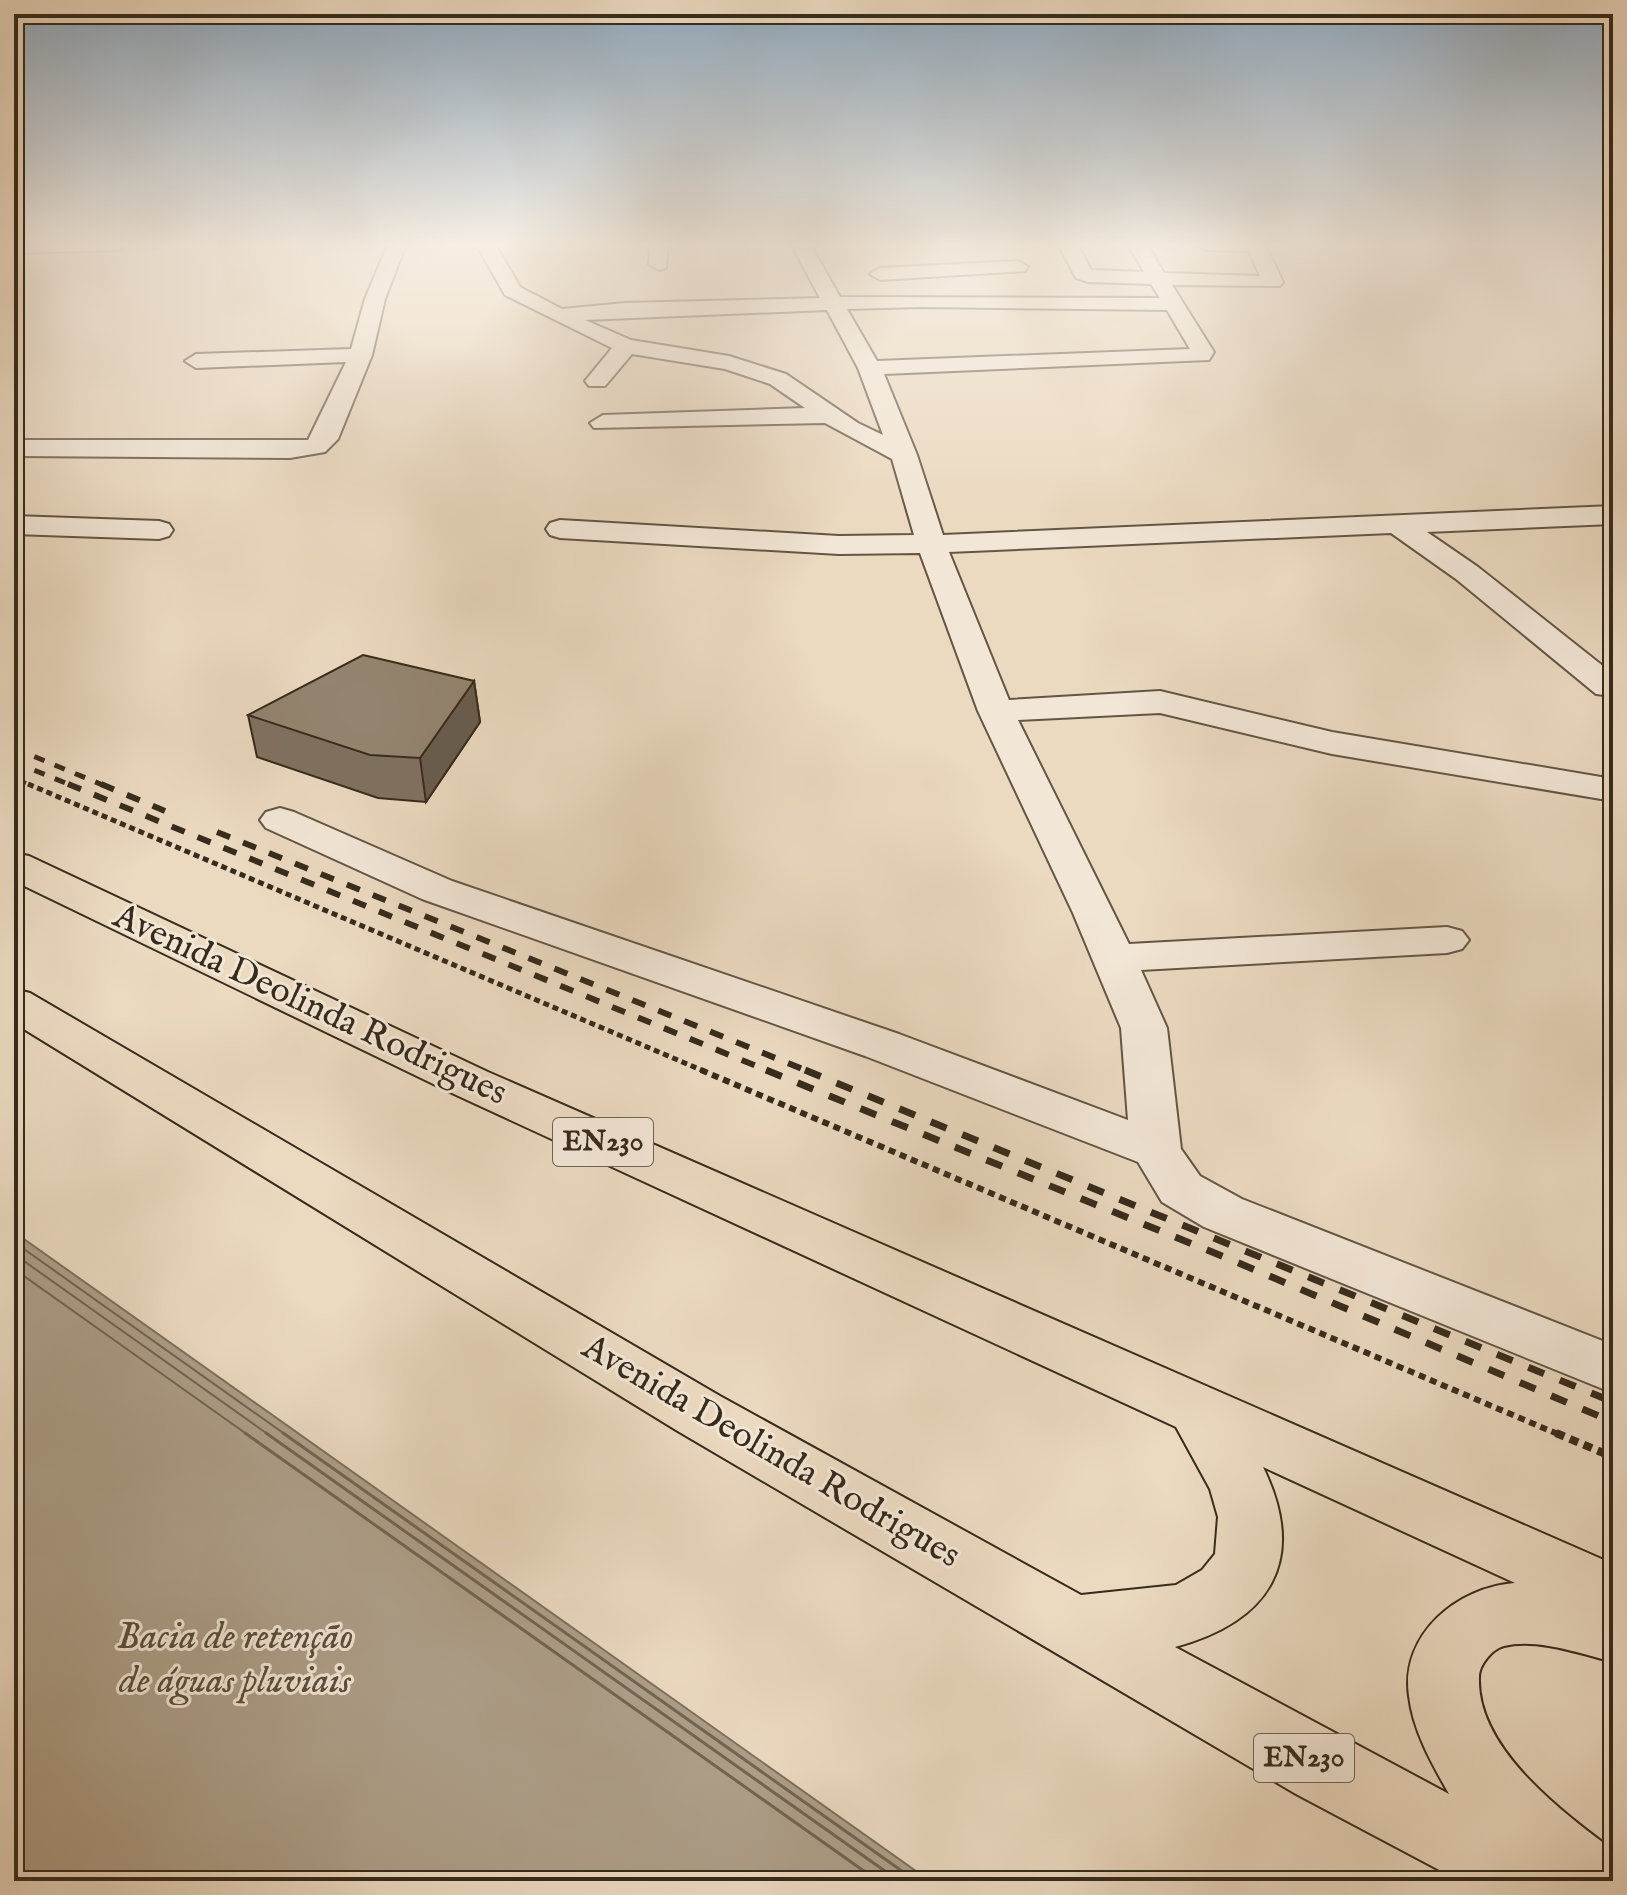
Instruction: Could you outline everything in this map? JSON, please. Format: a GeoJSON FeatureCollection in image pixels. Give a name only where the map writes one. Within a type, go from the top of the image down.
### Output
{"type":"FeatureCollection","features":[{"type":"Feature","properties":{"kind":"highway","name":"Avenida Deolinda Rodrigues"},"geometry":{"type":"LineString","coordinates":[[14,865],[471,1083],[1613,1596]]}},
{"type":"Feature","properties":{"kind":"highway","name":"Avenida Deolinda Rodrigues"},"geometry":{"type":"LineString","coordinates":[[14,1003],[698,1413],[1513,1875]]}},
{"type":"Feature","properties":{"kind":"highway"},"geometry":{"type":"LineString","coordinates":[[1073,1627],[1144,1621],[1193,1610],[1224,1594],[1245,1566],[1254,1530],[1246,1493],[1225,1450],[1197,1409]]}},
{"type":"Feature","properties":{"kind":"highway"},"geometry":{"type":"LineString","coordinates":[[1591,1881],[1525,1826],[1488,1789],[1455,1734],[1440,1688],[1452,1647],[1475,1625],[1504,1615],[1568,1620],[1613,1630]]}},
{"type":"Feature","properties":{"kind":"street"},"geometry":{"type":"LineString","coordinates":[[14,448],[290,450],[316,447],[325,439],[361,355],[367,332]]}},
{"type":"Feature","properties":{"kind":"street"},"geometry":{"type":"LineString","coordinates":[[596,332],[626,346],[744,367],[790,384],[828,415],[904,455]]}},
{"type":"Feature","properties":{"kind":"street"},"geometry":{"type":"LineString","coordinates":[[857,332],[904,455],[931,544],[996,711],[1114,958],[1144,1028],[1156,1150],[1181,1189],[1223,1213],[1613,1370]]}},
{"type":"Feature","properties":{"kind":"street"},"geometry":{"type":"LineString","coordinates":[[870,368],[1201,355],[1203,352],[1189,332]]}},
{"type":"Feature","properties":{"kind":"street"},"geometry":{"type":"LineString","coordinates":[[597,381],[626,346]]}},
{"type":"Feature","properties":{"kind":"street"},"geometry":{"type":"LineString","coordinates":[[196,361],[361,355]]}},
{"type":"Feature","properties":{"kind":"street"},"geometry":{"type":"LineString","coordinates":[[603,423],[828,415]]}},
{"type":"Feature","properties":{"kind":"street"},"geometry":{"type":"LineString","coordinates":[[560,529],[839,545],[931,544],[1613,515]]}},
{"type":"Feature","properties":{"kind":"street"},"geometry":{"type":"LineString","coordinates":[[14,525],[159,530]]}},
{"type":"Feature","properties":{"kind":"street"},"geometry":{"type":"LineString","coordinates":[[1398,525],[1467,573],[1608,687]]}},
{"type":"Feature","properties":{"kind":"street"},"geometry":{"type":"LineString","coordinates":[[996,711],[1160,702],[1332,743],[1613,790]]}},
{"type":"Feature","properties":{"kind":"street"},"geometry":{"type":"LineString","coordinates":[[280,820],[437,890],[882,1045],[1156,1150]]}},
{"type":"Feature","properties":{"kind":"street"},"geometry":{"type":"LineString","coordinates":[[1114,958],[1447,940]]}},
{"type":"Feature","properties":{"kind":"path"},"geometry":{"type":"LineString","coordinates":[[14,778],[1613,1457]]}},
{"type":"Feature","properties":{"kind":"water","name":"Bacia de retenção de águas pluviais"},"geometry":{"type":"Polygon","coordinates":[[[14,1232],[930,1881],[14,1881],[14,1232]]]}},
{"type":"Feature","properties":{"kind":"building"},"geometry":{"type":"Polygon","coordinates":[[[363,655],[474,681],[420,758],[370,755],[248,715],[363,655]]]}},
{"type":"Feature","properties":{"kind":"railway"},"geometry":{"type":"LineString","coordinates":[[14,748],[105,786]]}},
{"type":"Feature","properties":{"kind":"railway"},"geometry":{"type":"LineString","coordinates":[[14,762],[73,786]]}},
{"type":"Feature","properties":{"kind":"railway"},"geometry":{"type":"LineString","coordinates":[[68,784],[771,1072]]}},
{"type":"Feature","properties":{"kind":"railway"},"geometry":{"type":"LineString","coordinates":[[101,784],[165,811]]}},
{"type":"Feature","properties":{"kind":"railway"},"geometry":{"type":"LineString","coordinates":[[217,832],[810,1072]]}},
{"type":"Feature","properties":{"kind":"railway"},"geometry":{"type":"LineString","coordinates":[[766,1070],[1234,1261],[1613,1422]]}},
{"type":"Feature","properties":{"kind":"railway"},"geometry":{"type":"LineString","coordinates":[[805,1070],[1613,1402]]}}]}
